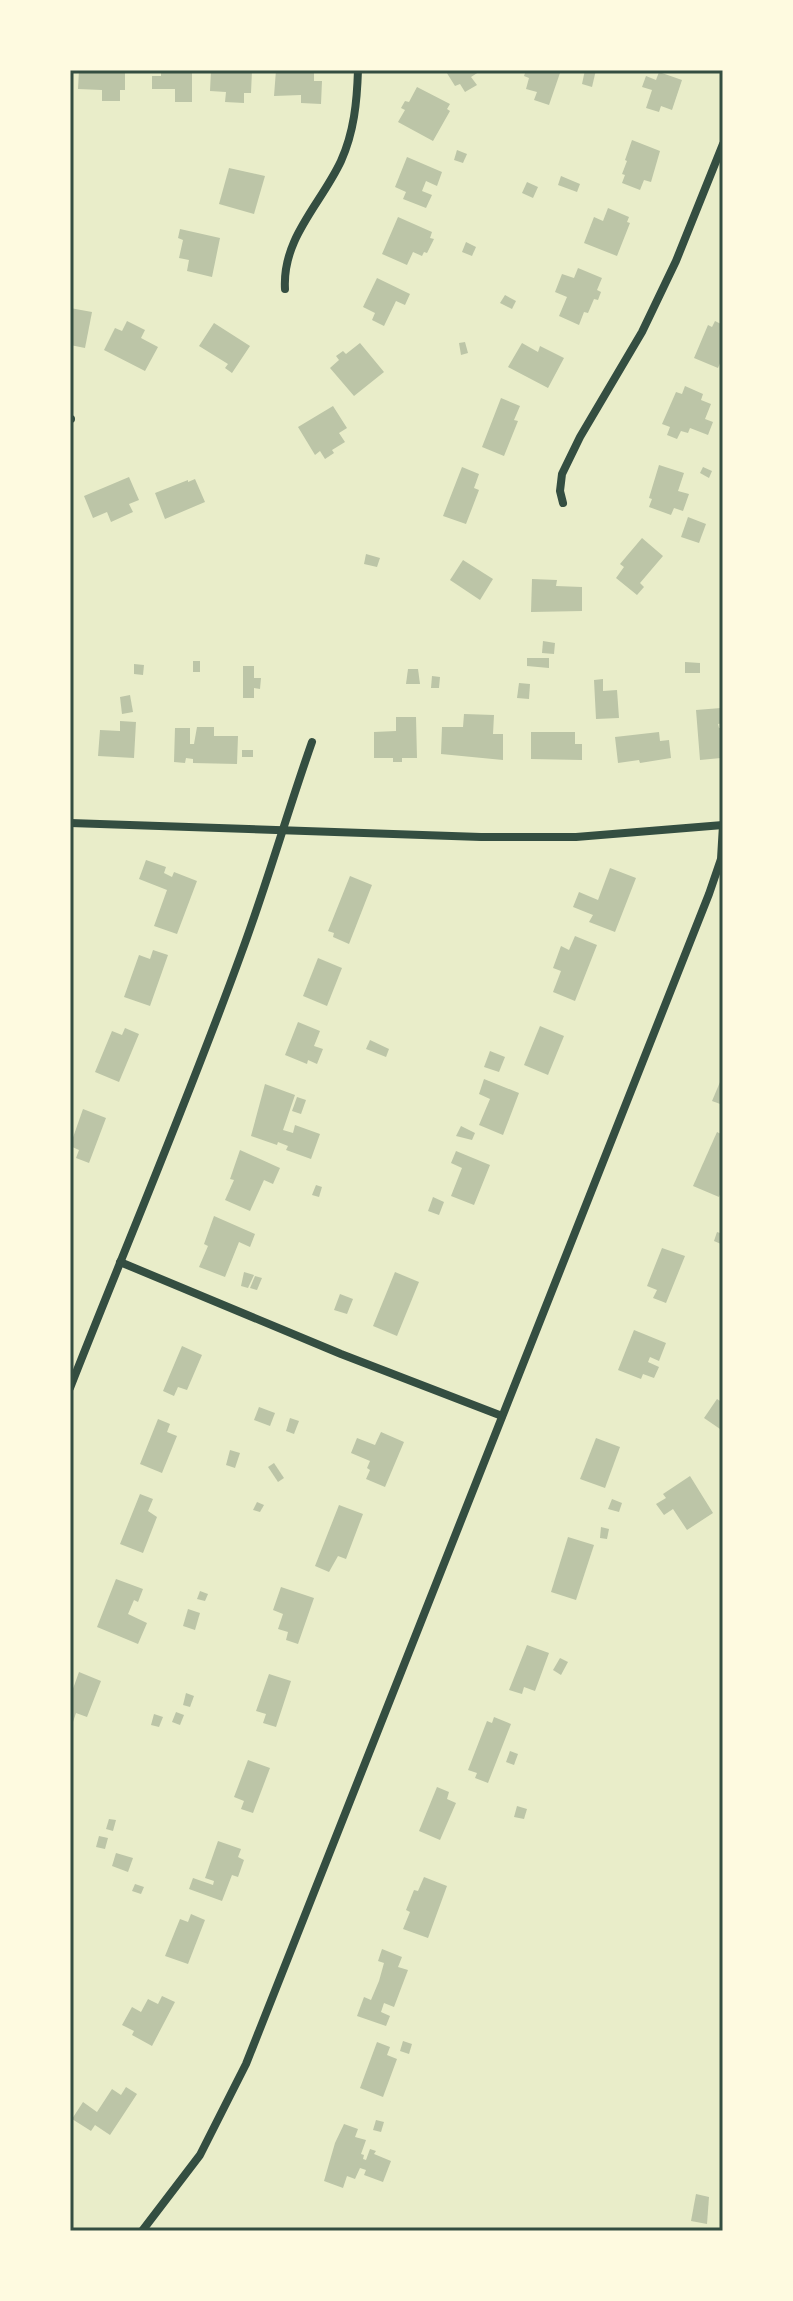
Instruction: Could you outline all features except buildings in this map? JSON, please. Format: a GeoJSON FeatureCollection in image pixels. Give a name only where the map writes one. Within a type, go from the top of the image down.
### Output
{"type":"FeatureCollection","features":[{"type":"Feature","properties":{"kind":"street"},"geometry":{"type":"LineString","coordinates":[[285,289],[286,261],[304,221],[340,163],[351,137],[358,70]]}},
{"type":"Feature","properties":{"kind":"street"},"geometry":{"type":"LineString","coordinates":[[563,503],[560,491],[562,474],[670,276],[723,144]]}},
{"type":"Feature","properties":{"kind":"street"},"geometry":{"type":"LineString","coordinates":[[70,1388],[240,958],[276,859],[280,832],[312,742]]}},
{"type":"Feature","properties":{"kind":"street"},"geometry":{"type":"LineString","coordinates":[[70,823],[280,832],[576,837],[723,825],[721,859],[709,894],[246,2064],[200,2155],[142,2231]]}},
{"type":"Feature","properties":{"kind":"street"},"geometry":{"type":"LineString","coordinates":[[120,1262],[312,1343],[502,1416]]}}]}
